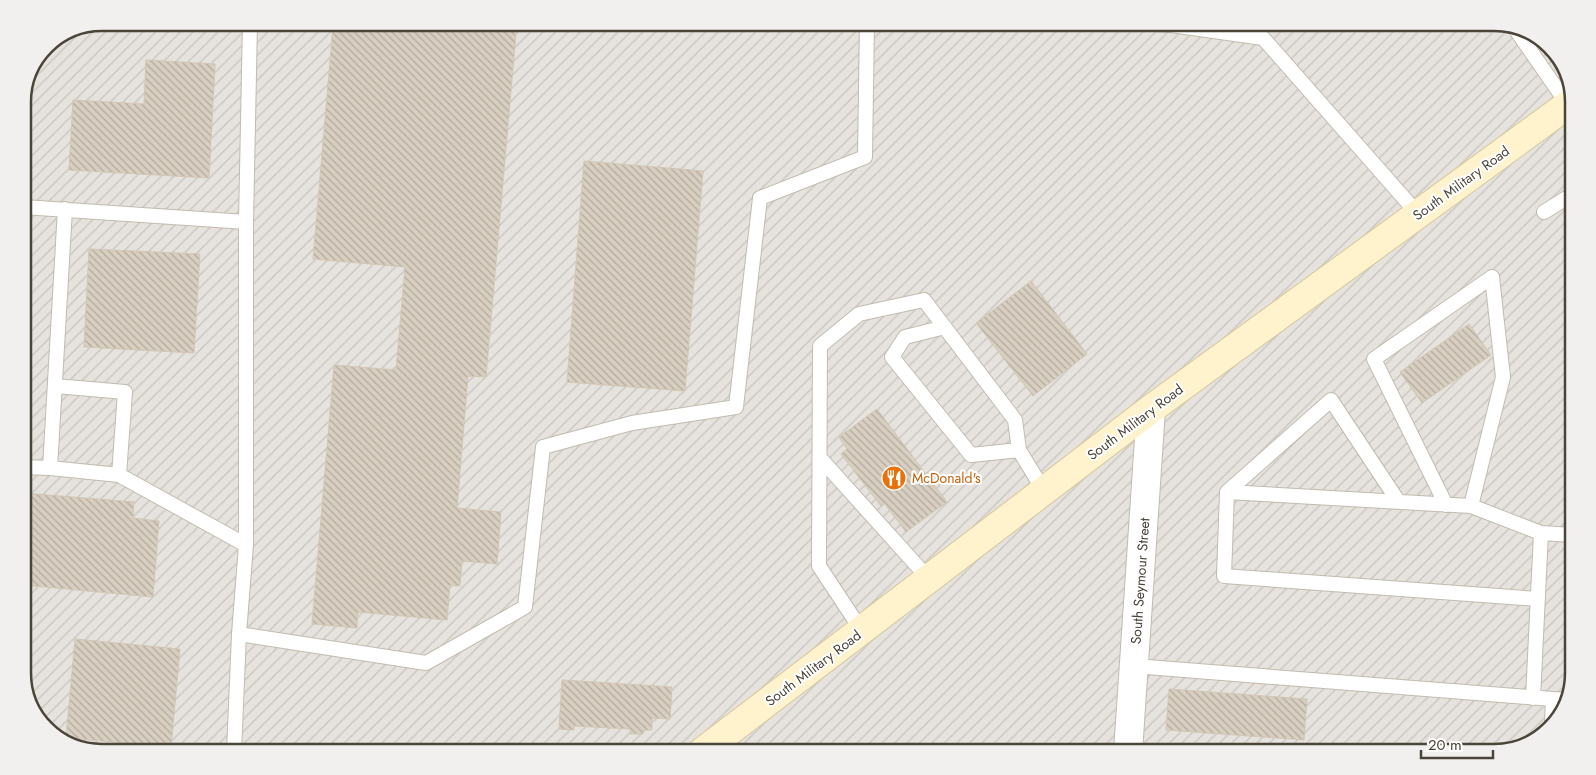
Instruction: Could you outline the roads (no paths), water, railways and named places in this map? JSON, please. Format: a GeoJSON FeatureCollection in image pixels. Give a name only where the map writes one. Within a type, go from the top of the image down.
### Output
{"type":"FeatureCollection","features":[{"type":"Feature","properties":{"kind":"main road","name":"South Military Road"},"geometry":{"type":"LineString","coordinates":[[713,744],[1151,409],[1565,107]]}},
{"type":"Feature","properties":{"kind":"street","name":"South Seymour Street"},"geometry":{"type":"LineString","coordinates":[[1129,744],[1151,409]]}},
{"type":"Feature","properties":{"kind":"lane"},"geometry":{"type":"LineString","coordinates":[[234,744],[239,634],[246,545],[246,222],[250,31]]}},
{"type":"Feature","properties":{"kind":"lane"},"geometry":{"type":"LineString","coordinates":[[239,634],[426,663],[525,607],[543,447],[632,423],[736,407],[760,198],[865,157],[867,31]]}},
{"type":"Feature","properties":{"kind":"lane"},"geometry":{"type":"LineString","coordinates":[[1214,31],[1264,38],[1418,214]]}},
{"type":"Feature","properties":{"kind":"lane"},"geometry":{"type":"LineString","coordinates":[[1522,38],[1564,94]]}},
{"type":"Feature","properties":{"kind":"lane"},"geometry":{"type":"LineString","coordinates":[[1544,212],[1565,199]]}},
{"type":"Feature","properties":{"kind":"lane"},"geometry":{"type":"LineString","coordinates":[[31,207],[246,222]]}},
{"type":"Feature","properties":{"kind":"lane"},"geometry":{"type":"LineString","coordinates":[[50,468],[65,209]]}},
{"type":"Feature","properties":{"kind":"lane"},"geometry":{"type":"LineString","coordinates":[[1446,505],[1374,359],[1492,276],[1503,378],[1471,506]]}},
{"type":"Feature","properties":{"kind":"lane"},"geometry":{"type":"LineString","coordinates":[[862,631],[819,566],[820,346],[859,314],[924,300],[1015,420],[1018,450],[1044,491]]}},
{"type":"Feature","properties":{"kind":"lane"},"geometry":{"type":"LineString","coordinates":[[945,327],[905,337],[892,357],[971,455],[1018,450]]}},
{"type":"Feature","properties":{"kind":"lane"},"geometry":{"type":"LineString","coordinates":[[55,386],[125,392],[118,475]]}},
{"type":"Feature","properties":{"kind":"lane"},"geometry":{"type":"LineString","coordinates":[[1398,501],[1331,400],[1227,492],[1224,576],[1538,599]]}},
{"type":"Feature","properties":{"kind":"lane"},"geometry":{"type":"LineString","coordinates":[[820,458],[928,579]]}},
{"type":"Feature","properties":{"kind":"lane"},"geometry":{"type":"LineString","coordinates":[[31,467],[118,475],[246,545]]}},
{"type":"Feature","properties":{"kind":"lane"},"geometry":{"type":"LineString","coordinates":[[1227,492],[1471,506],[1542,532],[1565,534]]}},
{"type":"Feature","properties":{"kind":"lane"},"geometry":{"type":"LineString","coordinates":[[1533,698],[1542,532]]}},
{"type":"Feature","properties":{"kind":"lane"},"geometry":{"type":"LineString","coordinates":[[1134,666],[1559,700]]}},
{"type":"Feature","properties":{"kind":"place","name":"McDonald's"},"geometry":{"type":"Point","coordinates":[894,478]}}]}
